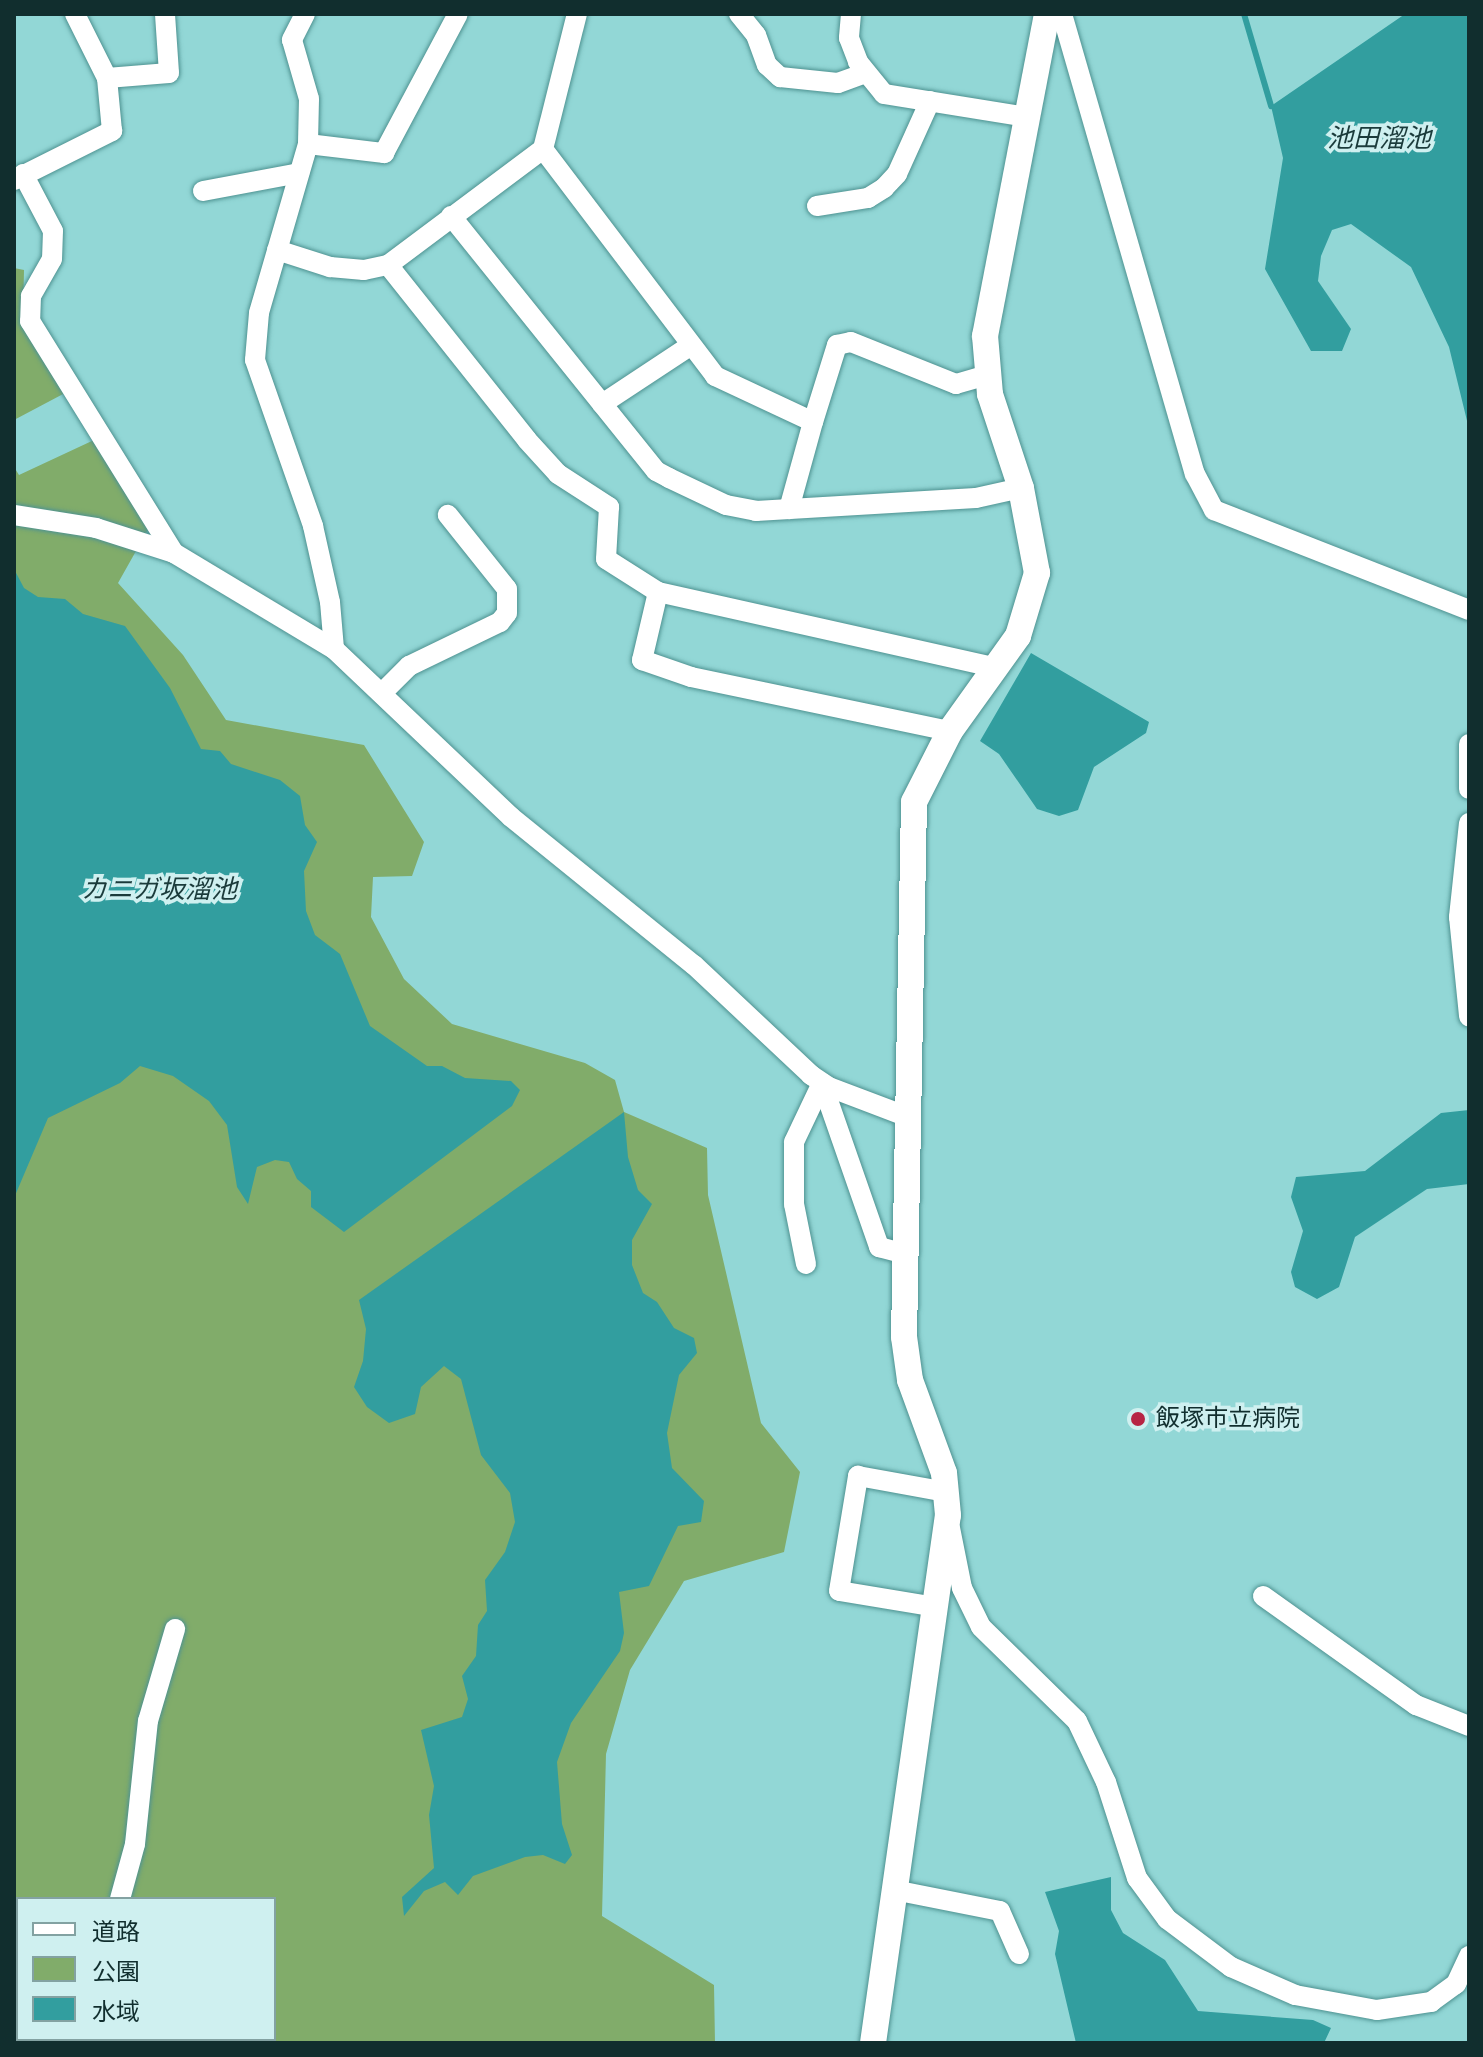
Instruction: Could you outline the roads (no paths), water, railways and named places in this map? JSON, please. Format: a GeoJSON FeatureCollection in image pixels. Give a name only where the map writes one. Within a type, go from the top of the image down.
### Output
{"type":"FeatureCollection","features":[{"type":"Feature","properties":{"kind":"street"},"geometry":{"type":"LineString","coordinates":[[75,14],[107,78],[112,131],[18,177],[53,231],[52,259],[31,296],[30,321],[174,553]]}},
{"type":"Feature","properties":{"kind":"street"},"geometry":{"type":"LineString","coordinates":[[107,78],[169,73],[165,14]]}},
{"type":"Feature","properties":{"kind":"street"},"geometry":{"type":"LineString","coordinates":[[305,14],[292,40],[309,99],[308,144],[259,313],[255,360],[313,526],[330,602],[334,649]]}},
{"type":"Feature","properties":{"kind":"street"},"geometry":{"type":"LineString","coordinates":[[308,144],[384,153],[458,14]]}},
{"type":"Feature","properties":{"kind":"street"},"geometry":{"type":"LineString","coordinates":[[277,250],[330,267],[364,270],[388,265],[543,149],[577,14]]}},
{"type":"Feature","properties":{"kind":"street"},"geometry":{"type":"LineString","coordinates":[[739,14],[756,35],[767,65],[780,77],[838,83],[865,73]]}},
{"type":"Feature","properties":{"kind":"street"},"geometry":{"type":"LineString","coordinates":[[851,14],[849,38],[865,73],[884,94],[1027,117]]}},
{"type":"Feature","properties":{"kind":"street"},"geometry":{"type":"LineString","coordinates":[[1047,14],[989,301],[987,375],[1021,488],[1037,573],[1018,636],[950,731],[914,802],[902,1253],[910,1380],[944,1473],[962,1588],[981,1627],[1077,1721],[1106,1782],[1137,1878],[1167,1919],[1231,1967],[1295,1995],[1377,2010],[1431,2002],[1456,1984],[1469,1956]]}},
{"type":"Feature","properties":{"kind":"street"},"geometry":{"type":"LineString","coordinates":[[1062,14],[1195,474],[1214,510],[1469,610]]}},
{"type":"Feature","properties":{"kind":"street"},"geometry":{"type":"LineString","coordinates":[[817,206],[868,198],[884,188],[897,174],[930,101]]}},
{"type":"Feature","properties":{"kind":"street"},"geometry":{"type":"LineString","coordinates":[[543,149],[715,376],[813,422]]}},
{"type":"Feature","properties":{"kind":"street"},"geometry":{"type":"LineString","coordinates":[[203,191],[299,173]]}},
{"type":"Feature","properties":{"kind":"street"},"geometry":{"type":"LineString","coordinates":[[451,216],[656,471],[726,505],[756,511],[976,498],[1021,488]]}},
{"type":"Feature","properties":{"kind":"street"},"geometry":{"type":"LineString","coordinates":[[388,265],[527,440],[558,474],[609,507],[606,559],[658,592],[998,668]]}},
{"type":"Feature","properties":{"kind":"street"},"geometry":{"type":"LineString","coordinates":[[789,509],[837,345],[851,342],[956,384],[987,375]]}},
{"type":"Feature","properties":{"kind":"street"},"geometry":{"type":"LineString","coordinates":[[602,404],[690,346]]}},
{"type":"Feature","properties":{"kind":"street"},"geometry":{"type":"LineString","coordinates":[[14,515],[96,528],[174,553],[334,649],[383,692],[511,817],[694,965],[822,1083],[908,1117]]}},
{"type":"Feature","properties":{"kind":"street"},"geometry":{"type":"LineString","coordinates":[[383,692],[409,666],[500,622],[507,613],[507,589],[448,515]]}},
{"type":"Feature","properties":{"kind":"street"},"geometry":{"type":"LineString","coordinates":[[658,592],[642,660],[691,677],[950,731]]}},
{"type":"Feature","properties":{"kind":"street"},"geometry":{"type":"LineString","coordinates":[[1469,744],[1469,789]]}},
{"type":"Feature","properties":{"kind":"street"},"geometry":{"type":"LineString","coordinates":[[1469,823],[1459,917],[1469,1016]]}},
{"type":"Feature","properties":{"kind":"street"},"geometry":{"type":"LineString","coordinates":[[822,1083],[879,1247],[902,1253]]}},
{"type":"Feature","properties":{"kind":"street"},"geometry":{"type":"LineString","coordinates":[[806,1264],[794,1204],[794,1142],[822,1083]]}},
{"type":"Feature","properties":{"kind":"street"},"geometry":{"type":"LineString","coordinates":[[936,1607],[839,1591],[858,1476],[947,1504]]}},
{"type":"Feature","properties":{"kind":"street"},"geometry":{"type":"LineString","coordinates":[[873,2043],[936,1607],[947,1504]]}},
{"type":"Feature","properties":{"kind":"street"},"geometry":{"type":"LineString","coordinates":[[1263,1596],[1416,1705],[1469,1726]]}},
{"type":"Feature","properties":{"kind":"street"},"geometry":{"type":"LineString","coordinates":[[121,1897],[135,1844],[148,1721],[175,1629]]}},
{"type":"Feature","properties":{"kind":"street"},"geometry":{"type":"LineString","coordinates":[[894,1890],[1000,1911],[1019,1954]]}},
{"type":"Feature","properties":{"kind":"water","name":"池田溜池"},"geometry":{"type":"Polygon","coordinates":[[[1405,14],[1469,14],[1469,429],[1449,347],[1411,267],[1351,224],[1332,230],[1321,256],[1318,281],[1351,329],[1342,351],[1311,351],[1265,269],[1283,158],[1271,106],[1405,14]]]}},
{"type":"Feature","properties":{"kind":"water","name":"カニガ坂溜池"},"geometry":{"type":"Polygon","coordinates":[[[14,569],[24,588],[38,597],[65,599],[83,614],[125,626],[170,688],[201,749],[220,751],[231,764],[280,780],[300,796],[305,825],[317,842],[304,871],[306,911],[315,935],[340,954],[370,1026],[427,1066],[442,1066],[465,1078],[511,1081],[520,1090],[512,1106],[344,1232],[311,1207],[311,1191],[297,1179],[289,1162],[275,1160],[257,1167],[248,1204],[237,1187],[227,1125],[209,1101],[173,1076],[140,1066],[120,1083],[48,1118],[14,1198],[14,569]]]}},
{"type":"Feature","properties":{"kind":"water"},"geometry":{"type":"Polygon","coordinates":[[[1031,653],[1149,722],[1146,733],[1094,767],[1078,810],[1059,816],[1037,809],[999,754],[980,741],[1031,653]]]}},
{"type":"Feature","properties":{"kind":"water"},"geometry":{"type":"Polygon","coordinates":[[[1469,1110],[1469,1184],[1427,1189],[1355,1237],[1339,1287],[1317,1299],[1295,1287],[1291,1272],[1303,1231],[1291,1197],[1296,1177],[1365,1171],[1441,1113],[1469,1110]]]}},
{"type":"Feature","properties":{"kind":"water"},"geometry":{"type":"Polygon","coordinates":[[[624,1112],[628,1157],[638,1190],[652,1204],[632,1240],[632,1265],[643,1293],[657,1302],[674,1328],[694,1338],[697,1353],[679,1375],[667,1433],[672,1468],[704,1501],[701,1522],[678,1526],[649,1586],[619,1592],[624,1633],[620,1651],[571,1723],[557,1762],[562,1824],[572,1855],[565,1864],[543,1855],[525,1857],[473,1876],[458,1895],[445,1882],[424,1891],[404,1916],[402,1897],[434,1868],[429,1815],[434,1786],[421,1730],[462,1717],[468,1699],[462,1676],[476,1656],[478,1625],[487,1611],[485,1580],[505,1552],[515,1522],[510,1493],[481,1455],[461,1379],[444,1366],[421,1387],[415,1414],[389,1423],[367,1407],[354,1387],[363,1361],[366,1329],[359,1300],[624,1112]]]}},
{"type":"Feature","properties":{"kind":"water"},"geometry":{"type":"Polygon","coordinates":[[[1111,1877],[1111,1910],[1123,1933],[1165,1960],[1198,2011],[1313,2020],[1331,2028],[1324,2043],[1076,2043],[1055,1954],[1059,1931],[1045,1892],[1111,1877]]]}},
{"type":"Feature","properties":{"kind":"waterway"},"geometry":{"type":"LineString","coordinates":[[1244,14],[1271,106]]}},
{"type":"Feature","properties":{"kind":"place","name":"飯塚市立病院"},"geometry":{"type":"Point","coordinates":[1138,1419]}}]}
